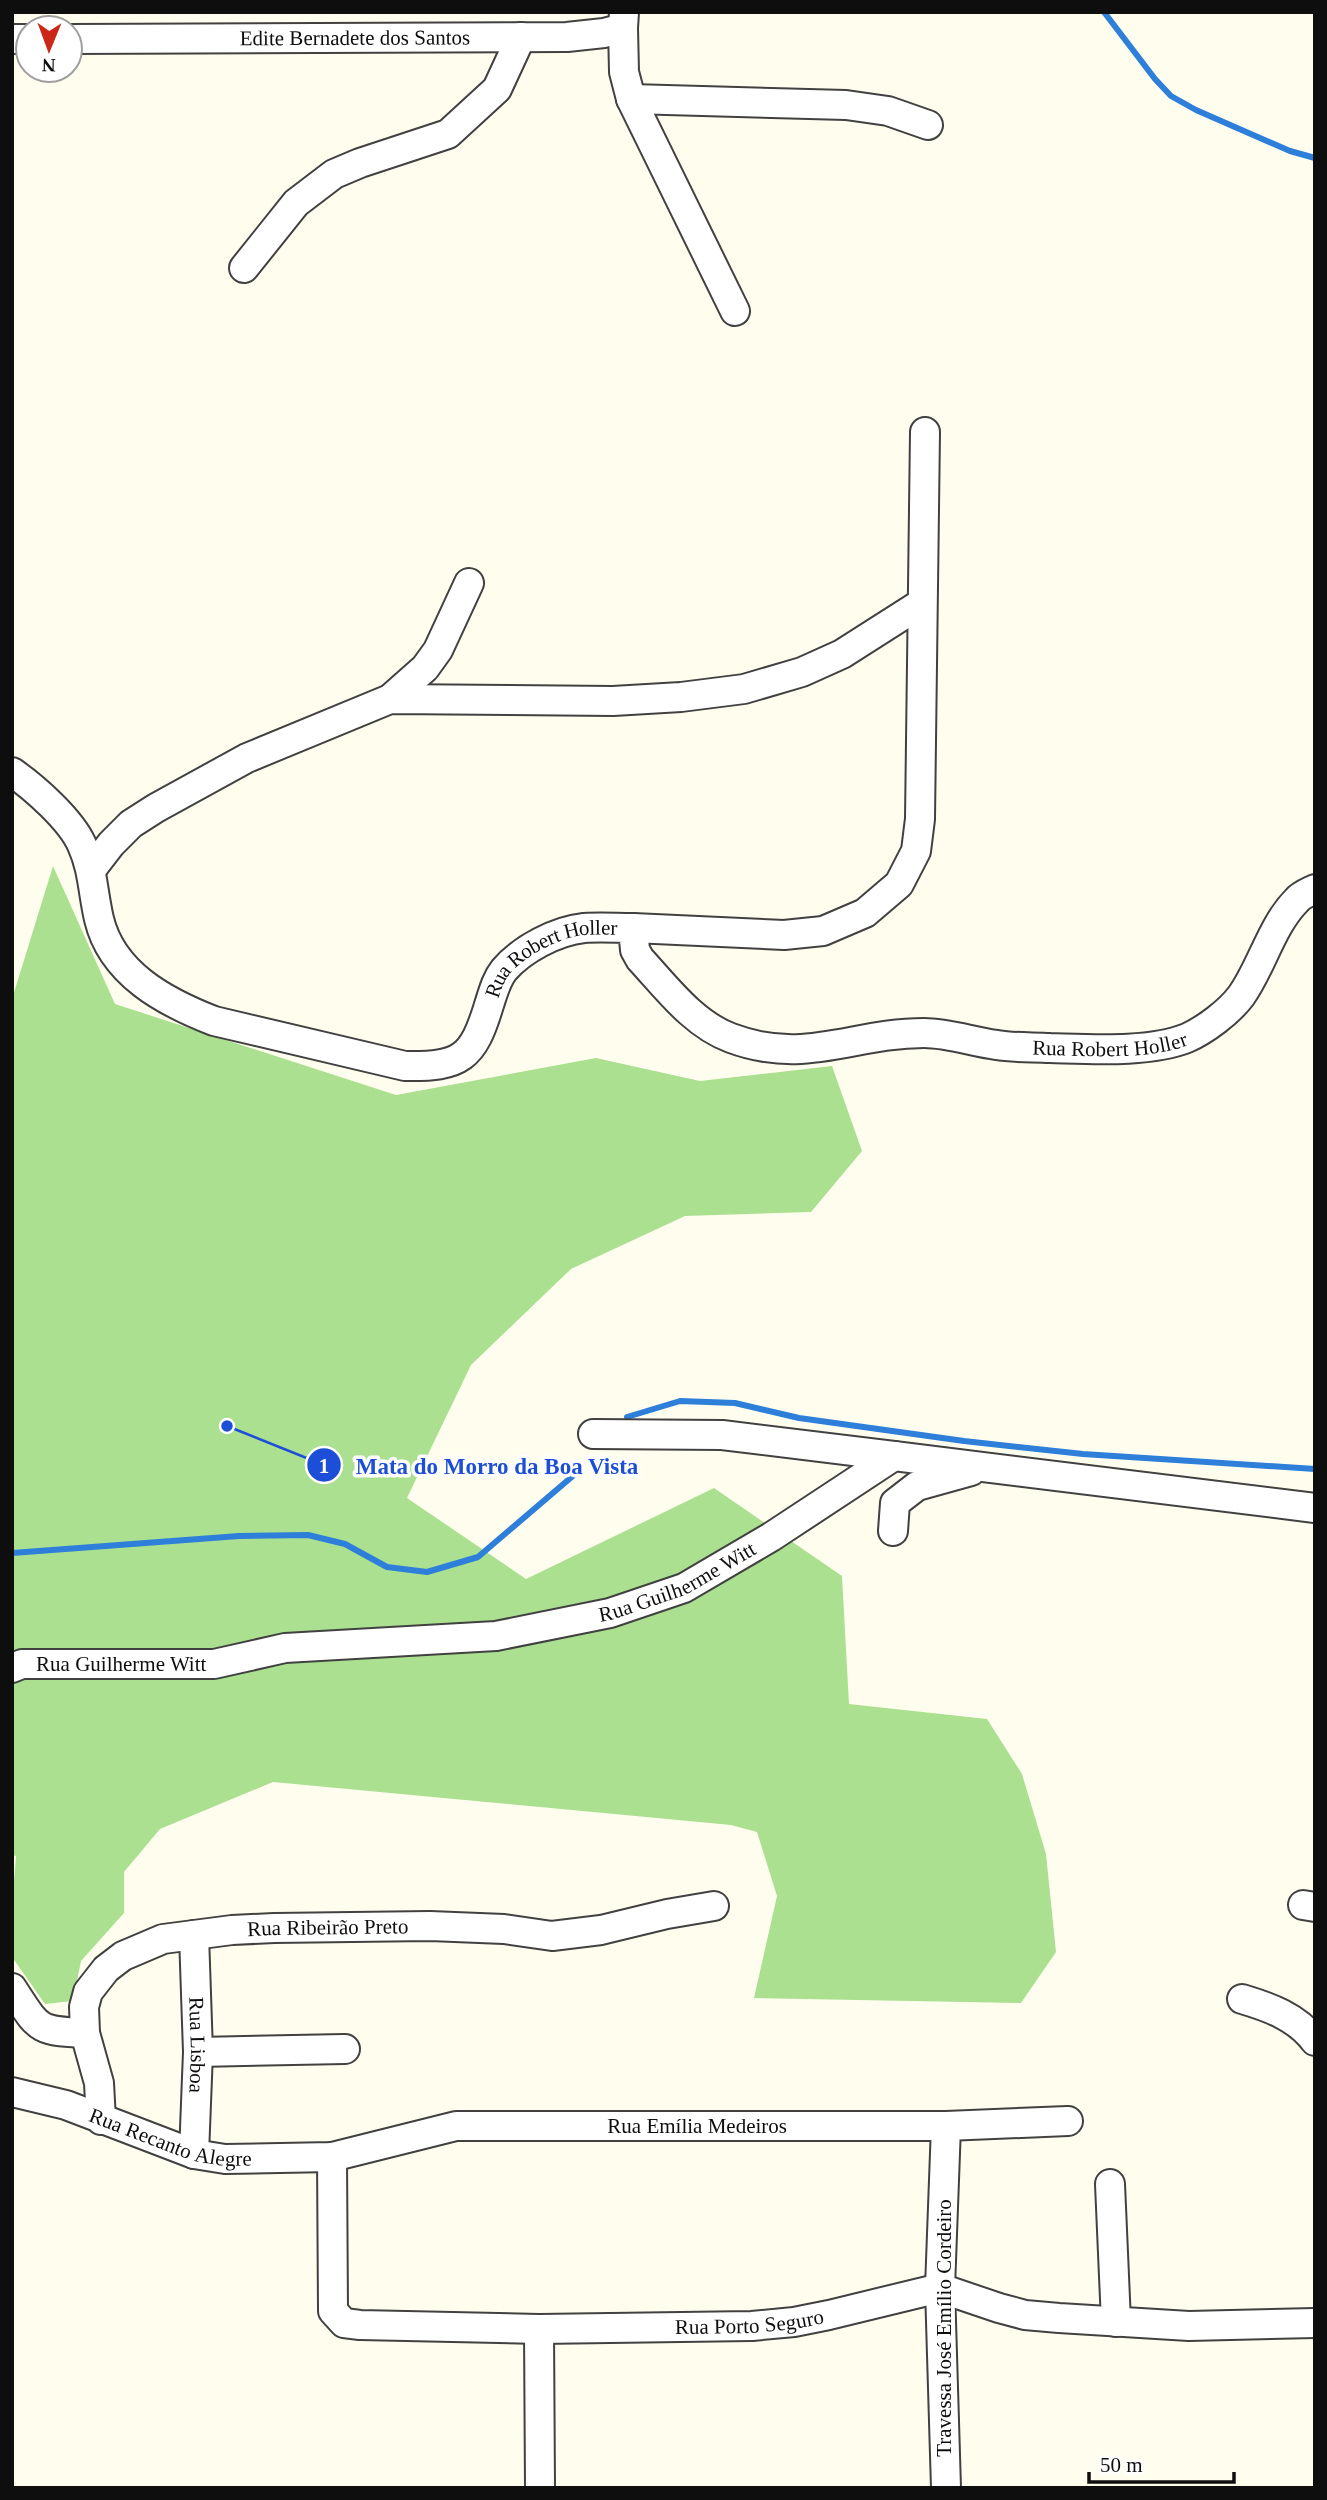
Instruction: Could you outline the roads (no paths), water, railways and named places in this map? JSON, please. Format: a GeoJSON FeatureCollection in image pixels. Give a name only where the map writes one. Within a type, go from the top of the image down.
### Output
{"type":"FeatureCollection","features":[{"type":"Feature","properties":{"kind":"street","name":"Edite Bernadete dos Santos"},"geometry":{"type":"LineString","coordinates":[[84,39],[580,36],[604,33],[624,20]]}},
{"type":"Feature","properties":{"kind":"street"},"geometry":{"type":"LineString","coordinates":[[624,20],[624,72],[631,99],[736,311]]}},
{"type":"Feature","properties":{"kind":"street"},"geometry":{"type":"LineString","coordinates":[[244,268],[296,204],[334,174],[359,163],[448,134],[497,89],[521,37]]}},
{"type":"Feature","properties":{"kind":"street"},"geometry":{"type":"LineString","coordinates":[[631,99],[846,105],[888,111],[928,125]]}},
{"type":"Feature","properties":{"kind":"street"},"geometry":{"type":"LineString","coordinates":[[633,928],[784,935],[823,931],[865,913],[899,884],[916,851],[920,819],[925,432]]}},
{"type":"Feature","properties":{"kind":"street"},"geometry":{"type":"LineString","coordinates":[[91,870],[131,824],[156,808],[247,758],[390,699],[438,650],[469,583]]}},
{"type":"Feature","properties":{"kind":"street"},"geometry":{"type":"LineString","coordinates":[[390,699],[613,701],[681,697],[744,689],[802,672],[842,654],[922,603]]}},
{"type":"Feature","properties":{"kind":"street"},"geometry":{"type":"LineString","coordinates":[[430,661],[463,700]]}},
{"type":"Feature","properties":{"kind":"street","name":"Rua Robert Holler"},"geometry":{"type":"LineString","coordinates":[[12,772],[25,781],[70,826],[82,844],[91,870],[99,920],[110,947],[126,970],[161,996],[214,1021],[405,1066],[433,1067],[458,1060],[472,1046],[481,1031],[503,971],[518,957],[550,937],[582,928],[633,928],[635,950],[640,959],[698,1020],[728,1037],[759,1047],[786,1051],[815,1049],[897,1034],[926,1033],[998,1046],[1095,1050],[1141,1048],[1186,1038],[1211,1023],[1239,998],[1287,912],[1298,898],[1315,889]]}},
{"type":"Feature","properties":{"kind":"street"},"geometry":{"type":"LineString","coordinates":[[593,1434],[722,1435],[1315,1508]]}},
{"type":"Feature","properties":{"kind":"street","name":"Rua Guilherme Witt"},"geometry":{"type":"LineString","coordinates":[[12,1668],[22,1664],[214,1664],[285,1648],[496,1636],[610,1613],[684,1588],[771,1538],[894,1456]]}},
{"type":"Feature","properties":{"kind":"street"},"geometry":{"type":"LineString","coordinates":[[893,1531],[895,1503],[917,1486],[985,1468]]}},
{"type":"Feature","properties":{"kind":"street","name":"Rua Ribeirão Preto"},"geometry":{"type":"LineString","coordinates":[[100,2120],[99,2083],[85,2032],[84,2007],[88,1992],[106,1969],[122,1956],[163,1939],[274,1928],[430,1926],[504,1929],[552,1936],[601,1930],[714,1906]]}},
{"type":"Feature","properties":{"kind":"street","name":"Rua Lisboa"},"geometry":{"type":"LineString","coordinates":[[194,1935],[198,2052],[194,2154]]}},
{"type":"Feature","properties":{"kind":"street"},"geometry":{"type":"LineString","coordinates":[[12,1988],[39,2026],[55,2031],[85,2032]]}},
{"type":"Feature","properties":{"kind":"street"},"geometry":{"type":"LineString","coordinates":[[1242,1999],[1277,2010],[1309,2032],[1315,2041]]}},
{"type":"Feature","properties":{"kind":"street"},"geometry":{"type":"LineString","coordinates":[[198,2052],[345,2049]]}},
{"type":"Feature","properties":{"kind":"street","name":"Rua Recanto Alegre"},"geometry":{"type":"LineString","coordinates":[[12,2092],[47,2099],[194,2154],[225,2160],[332,2157]]}},
{"type":"Feature","properties":{"kind":"street","name":"Rua Emília Medeiros"},"geometry":{"type":"LineString","coordinates":[[332,2157],[456,2126],[946,2126],[1068,2121]]}},
{"type":"Feature","properties":{"kind":"street","name":"Travessa José Emílio Cordeiro"},"geometry":{"type":"LineString","coordinates":[[946,2126],[940,2287],[946,2488]]}},
{"type":"Feature","properties":{"kind":"street","name":"Rua Porto Seguro"},"geometry":{"type":"LineString","coordinates":[[332,2157],[333,2311],[344,2323],[539,2329],[752,2326],[794,2322],[940,2287]]}},
{"type":"Feature","properties":{"kind":"street"},"geometry":{"type":"LineString","coordinates":[[1110,2184],[1116,2322]]}},
{"type":"Feature","properties":{"kind":"street"},"geometry":{"type":"LineString","coordinates":[[940,2287],[1026,2315],[1189,2326],[1315,2323]]}},
{"type":"Feature","properties":{"kind":"street"},"geometry":{"type":"LineString","coordinates":[[539,2329],[540,2488]]}},
{"type":"Feature","properties":{"kind":"waterway"},"geometry":{"type":"LineString","coordinates":[[1104,12],[1171,96],[1196,110],[1290,151],[1315,158]]}},
{"type":"Feature","properties":{"kind":"waterway"},"geometry":{"type":"LineString","coordinates":[[627,1417],[680,1401],[735,1403],[799,1418],[964,1441],[1083,1454],[1315,1469]]}},
{"type":"Feature","properties":{"kind":"waterway"},"geometry":{"type":"LineString","coordinates":[[12,1553],[239,1536],[308,1535],[345,1544],[387,1567],[427,1572],[478,1557],[581,1469]]}},
{"type":"Feature","properties":{"kind":"place","name":"Mata do Morro da Boa Vista"},"geometry":{"type":"Point","coordinates":[227,1426]}}]}
